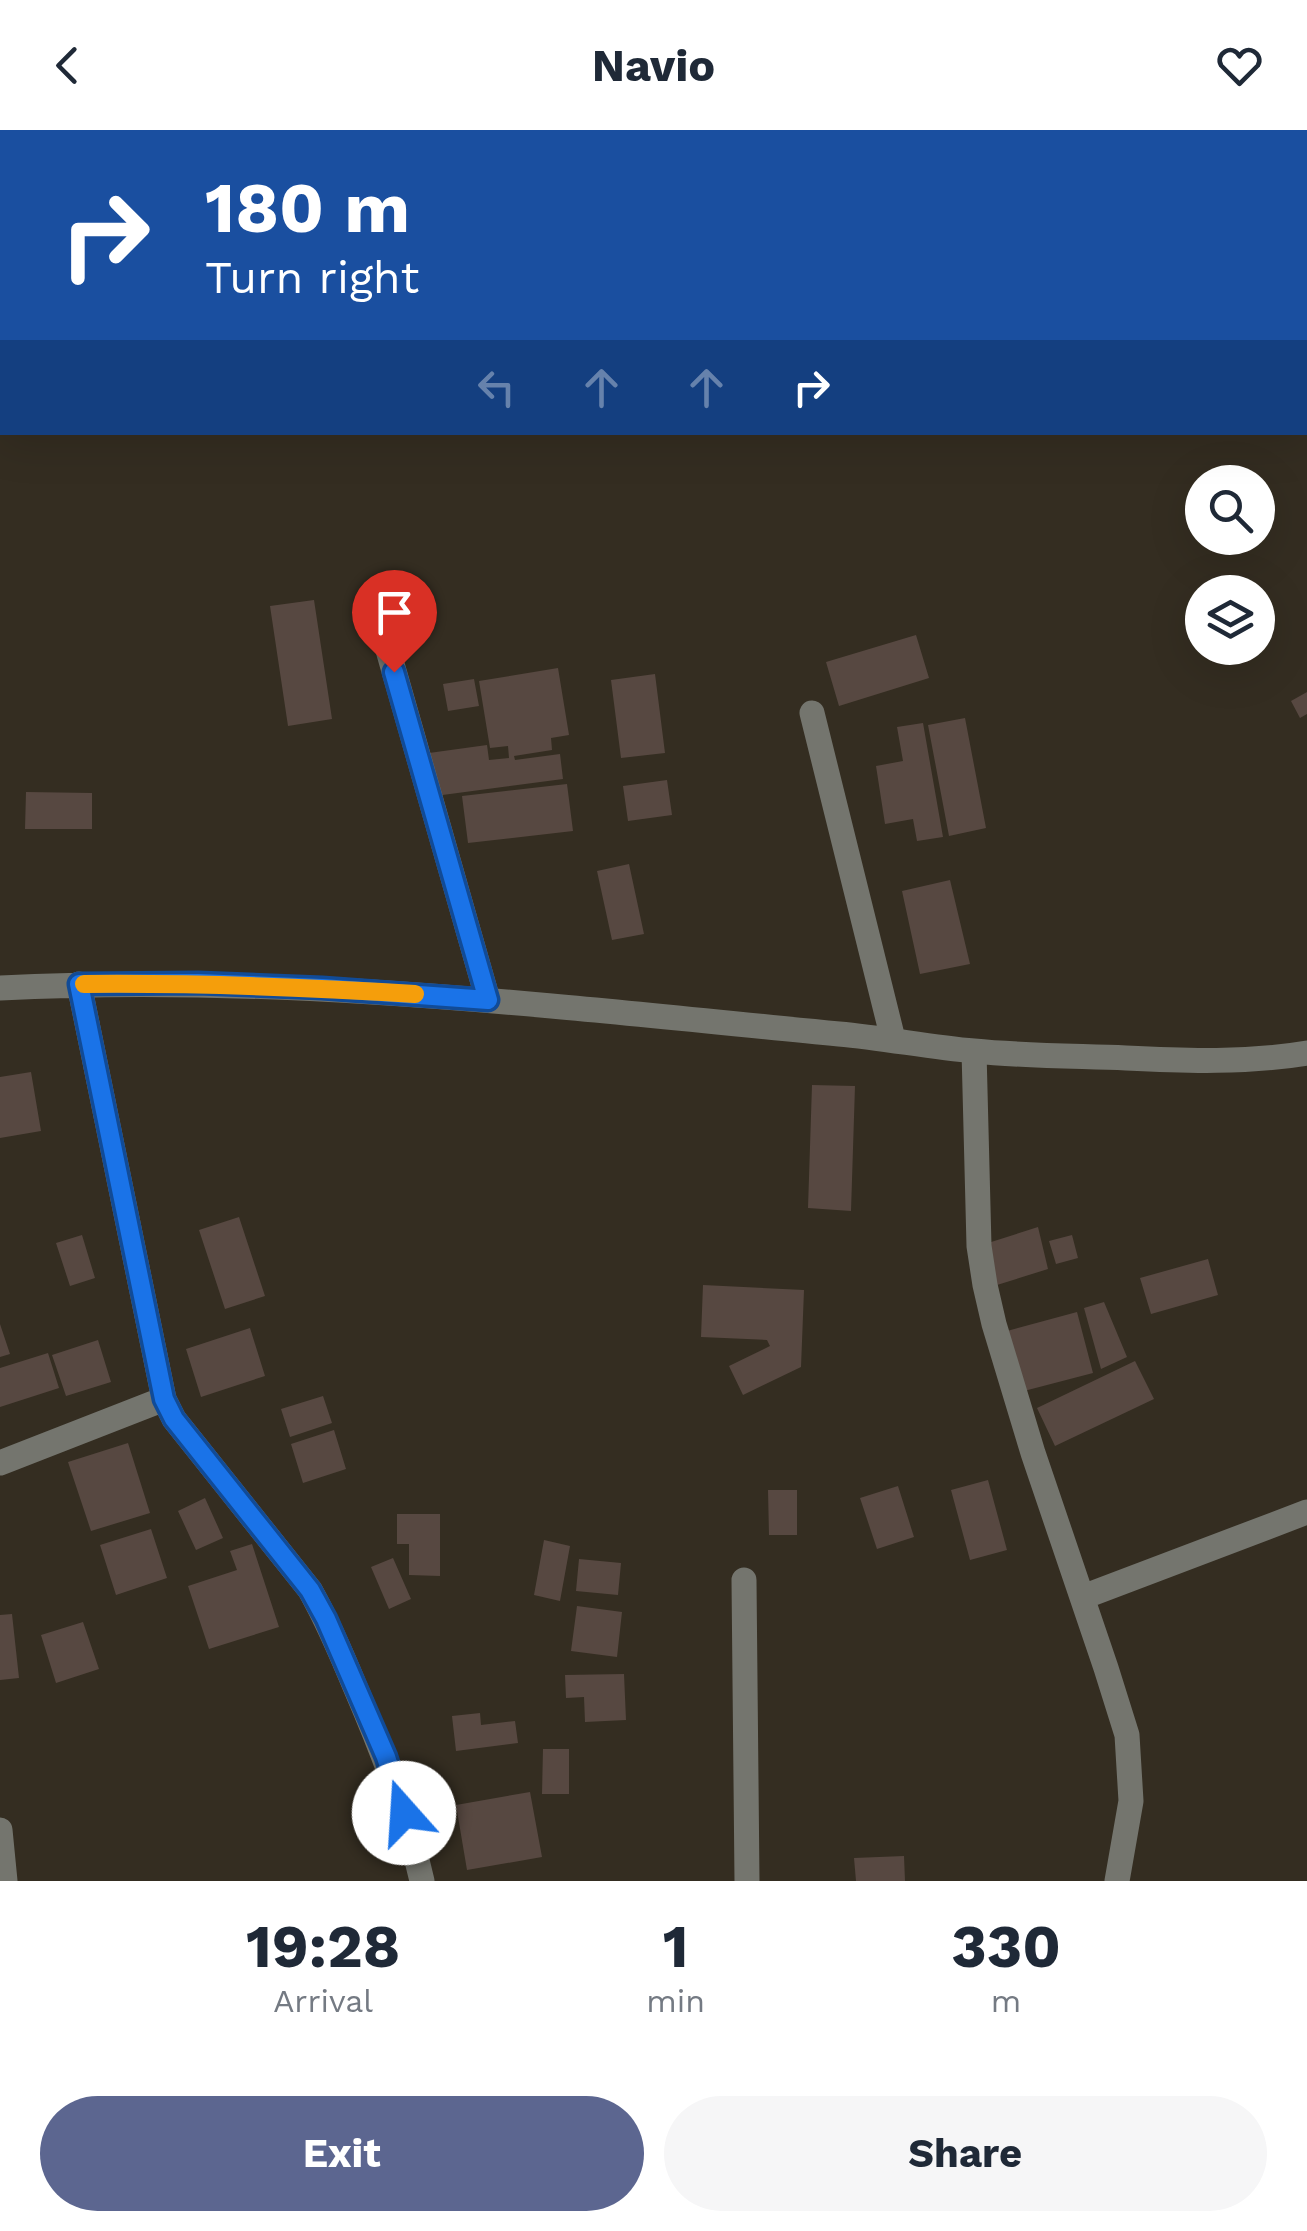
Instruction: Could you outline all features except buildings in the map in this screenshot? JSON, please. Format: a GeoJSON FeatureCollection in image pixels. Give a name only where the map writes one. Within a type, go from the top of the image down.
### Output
{"type":"FeatureCollection","features":[{"type":"Feature","properties":{"kind":"street"},"geometry":{"type":"LineString","coordinates":[[384,636],[488,1000]]}},
{"type":"Feature","properties":{"kind":"street"},"geometry":{"type":"LineString","coordinates":[[812,714],[893,1039]]}},
{"type":"Feature","properties":{"kind":"street"},"geometry":{"type":"LineString","coordinates":[[0,988],[198,983],[304,987],[488,1000],[893,1039],[974,1051],[1182,1061],[1303,1059]]}},
{"type":"Feature","properties":{"kind":"street"},"geometry":{"type":"LineString","coordinates":[[79,984],[164,1399],[174,1419],[310,1590],[326,1619],[386,1757],[422,1881]]}},
{"type":"Feature","properties":{"kind":"street"},"geometry":{"type":"LineString","coordinates":[[974,1051],[980,1246],[985,1285],[1033,1453],[1126,1735],[1131,1801],[1117,1881]]}},
{"type":"Feature","properties":{"kind":"street"},"geometry":{"type":"LineString","coordinates":[[0,1464],[164,1399]]}},
{"type":"Feature","properties":{"kind":"street"},"geometry":{"type":"LineString","coordinates":[[1083,1597],[1307,1512]]}},
{"type":"Feature","properties":{"kind":"street"},"geometry":{"type":"LineString","coordinates":[[744,1580],[747,1881]]}},
{"type":"Feature","properties":{"kind":"street"},"geometry":{"type":"LineString","coordinates":[[0,1830],[5,1881]]}},
{"type":"Feature","properties":{"kind":"slow traffic"},"geometry":{"type":"LineString","coordinates":[[84,984],[198,983],[415,994]]}},
{"type":"Feature","properties":{"kind":"route"},"geometry":{"type":"LineString","coordinates":[[394,672],[488,1000],[198,983],[79,984],[164,1399],[174,1419],[310,1590],[386,1757],[404,1813]]}}]}
